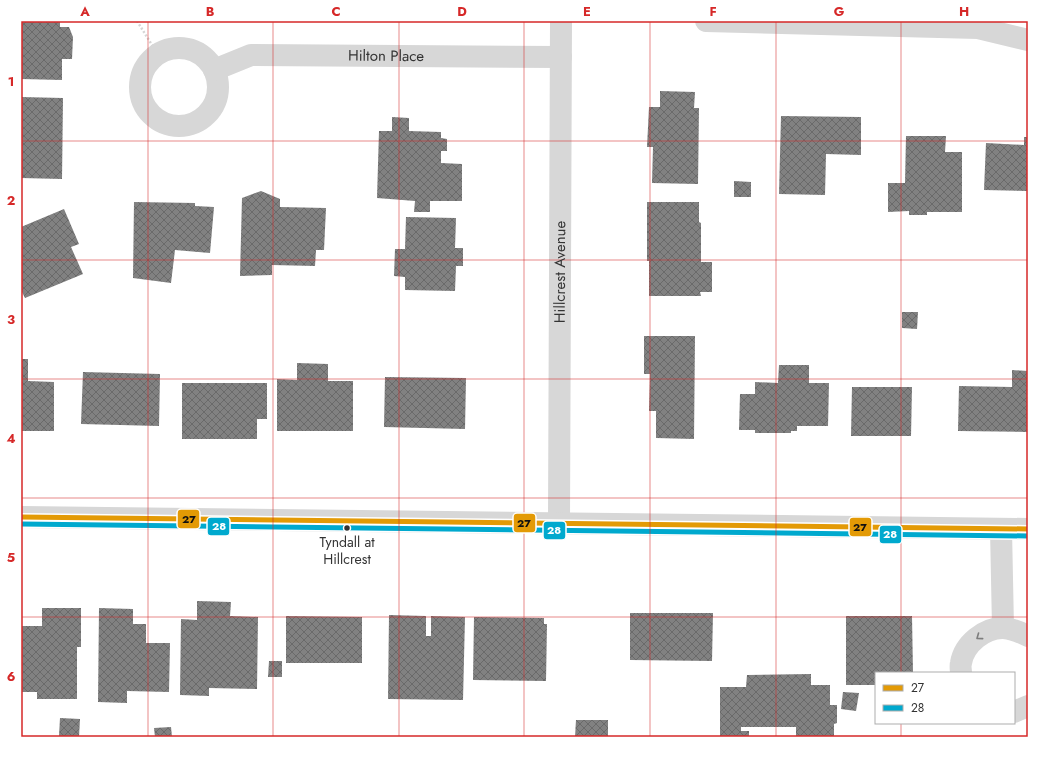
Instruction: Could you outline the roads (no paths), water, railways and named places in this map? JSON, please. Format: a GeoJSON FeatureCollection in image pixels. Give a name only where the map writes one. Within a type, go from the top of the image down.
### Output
{"type":"FeatureCollection","features":[{"type":"Feature","properties":{"kind":"street","name":"Hillcrest Avenue"},"geometry":{"type":"LineString","coordinates":[[559,523],[561,21]]}},
{"type":"Feature","properties":{"kind":"street"},"geometry":{"type":"LineString","coordinates":[[706,21],[978,25],[1028,40]]}},
{"type":"Feature","properties":{"kind":"street"},"geometry":{"type":"LineString","coordinates":[[170,48],[183,48],[196,51],[207,59],[214,70],[218,82],[218,95],[213,107],[205,117],[193,124],[181,127],[168,125],[156,120],[147,110],[141,99],[139,86],[142,73],[148,62],[158,53],[170,48]]}},
{"type":"Feature","properties":{"kind":"street","name":"Hilton Place"},"geometry":{"type":"LineString","coordinates":[[214,70],[252,55],[561,57]]}},
{"type":"Feature","properties":{"kind":"street"},"geometry":{"type":"LineString","coordinates":[[21,517],[1028,529]]}},
{"type":"Feature","properties":{"kind":"street"},"geometry":{"type":"LineString","coordinates":[[1001,529],[1003,628]]}},
{"type":"Feature","properties":{"kind":"street"},"geometry":{"type":"LineString","coordinates":[[961,672],[961,663],[966,649],[976,638],[988,631],[1003,628],[1016,630],[1028,636]]}},
{"type":"Feature","properties":{"kind":"street"},"geometry":{"type":"LineString","coordinates":[[1015,712],[1028,706]]}},
{"type":"Feature","properties":{"kind":"place","name":"Tyndall at Hillcrest"},"geometry":{"type":"Point","coordinates":[347,528]}}]}
